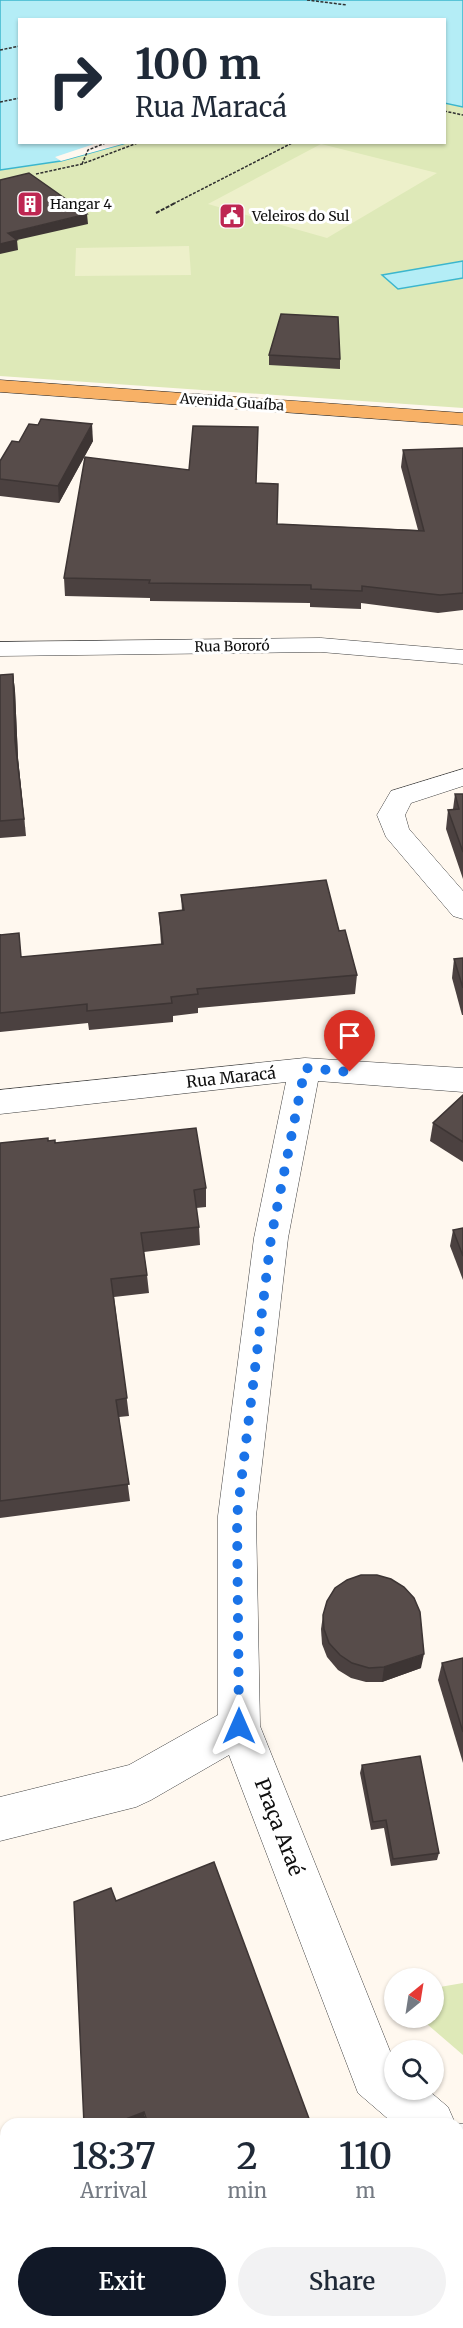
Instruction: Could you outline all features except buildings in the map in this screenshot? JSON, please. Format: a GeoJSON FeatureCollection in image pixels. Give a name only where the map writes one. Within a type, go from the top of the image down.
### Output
{"type":"FeatureCollection","features":[{"type":"Feature","properties":{"kind":"main road","name":"Avenida Guaíba"},"geometry":{"type":"LineString","coordinates":[[0,386],[463,419]]}},
{"type":"Feature","properties":{"kind":"street","name":"Rua Bororó"},"geometry":{"type":"LineString","coordinates":[[0,649],[321,645],[463,657]]}},
{"type":"Feature","properties":{"kind":"street"},"geometry":{"type":"LineString","coordinates":[[463,777],[400,797],[391,815],[396,831],[463,909]]}},
{"type":"Feature","properties":{"kind":"street","name":"Rua Maracá"},"geometry":{"type":"LineString","coordinates":[[0,1102],[305,1068],[463,1080]]}},
{"type":"Feature","properties":{"kind":"street","name":"Praça Araé"},"geometry":{"type":"LineString","coordinates":[[305,1068],[271,1238],[237,1516],[239,1726],[375,2076],[424,2118]]}},
{"type":"Feature","properties":{"kind":"street"},"geometry":{"type":"LineString","coordinates":[[0,1819],[136,1785],[239,1726]]}},
{"type":"Feature","properties":{"kind":"path"},"geometry":{"type":"LineString","coordinates":[[307,0],[347,5]]}},
{"type":"Feature","properties":{"kind":"path"},"geometry":{"type":"LineString","coordinates":[[0,50],[18,46]]}},
{"type":"Feature","properties":{"kind":"path"},"geometry":{"type":"LineString","coordinates":[[0,102],[18,98]]}},
{"type":"Feature","properties":{"kind":"path"},"geometry":{"type":"LineString","coordinates":[[446,111],[463,115]]}},
{"type":"Feature","properties":{"kind":"path"},"geometry":{"type":"LineString","coordinates":[[82,164],[88,150],[103,144]]}},
{"type":"Feature","properties":{"kind":"path"},"geometry":{"type":"LineString","coordinates":[[36,174],[82,164],[135,144]]}},
{"type":"Feature","properties":{"kind":"path"},"geometry":{"type":"LineString","coordinates":[[156,213],[290,144]]}},
{"type":"Feature","properties":{"kind":"green space","name":"Veleiros do Sul"},"geometry":{"type":"Polygon","coordinates":[[[446,103],[463,107],[463,261],[382,275],[399,289],[463,278],[463,408],[0,376],[0,170],[61,161],[122,144],[446,144],[446,103]]]}},
{"type":"Feature","properties":{"kind":"green space"},"geometry":{"type":"Polygon","coordinates":[[[321,144],[437,173],[327,238],[208,204],[321,144]]]}},
{"type":"Feature","properties":{"kind":"green space"},"geometry":{"type":"Polygon","coordinates":[[[189,246],[191,275],[75,276],[76,248],[189,246]]]}},
{"type":"Feature","properties":{"kind":"green space"},"geometry":{"type":"Polygon","coordinates":[[[463,1983],[463,2055],[432,2028],[444,2028],[444,1986],[463,1983]]]}},
{"type":"Feature","properties":{"kind":"water"},"geometry":{"type":"Polygon","coordinates":[[[0,0],[463,0],[463,107],[446,103],[446,18],[18,18],[18,144],[122,144],[61,161],[0,170],[0,0]]]}},
{"type":"Feature","properties":{"kind":"water"},"geometry":{"type":"Polygon","coordinates":[[[463,261],[463,278],[398,289],[382,275],[463,261]]]}},
{"type":"Feature","properties":{"kind":"pier"},"geometry":{"type":"Polygon","coordinates":[[[94,144],[122,144],[61,161],[55,157],[94,144]]]}},
{"type":"Feature","properties":{"kind":"place","name":"Hangar 4"},"geometry":{"type":"Point","coordinates":[30,204]}},
{"type":"Feature","properties":{"kind":"place","name":"Veleiros do Sul"},"geometry":{"type":"Point","coordinates":[232,216]}},
{"type":"Feature","properties":{"kind":"route"},"geometry":{"type":"LineString","coordinates":[[239,1726],[237,1516],[271,1238],[305,1068],[350,1072]]}}]}
